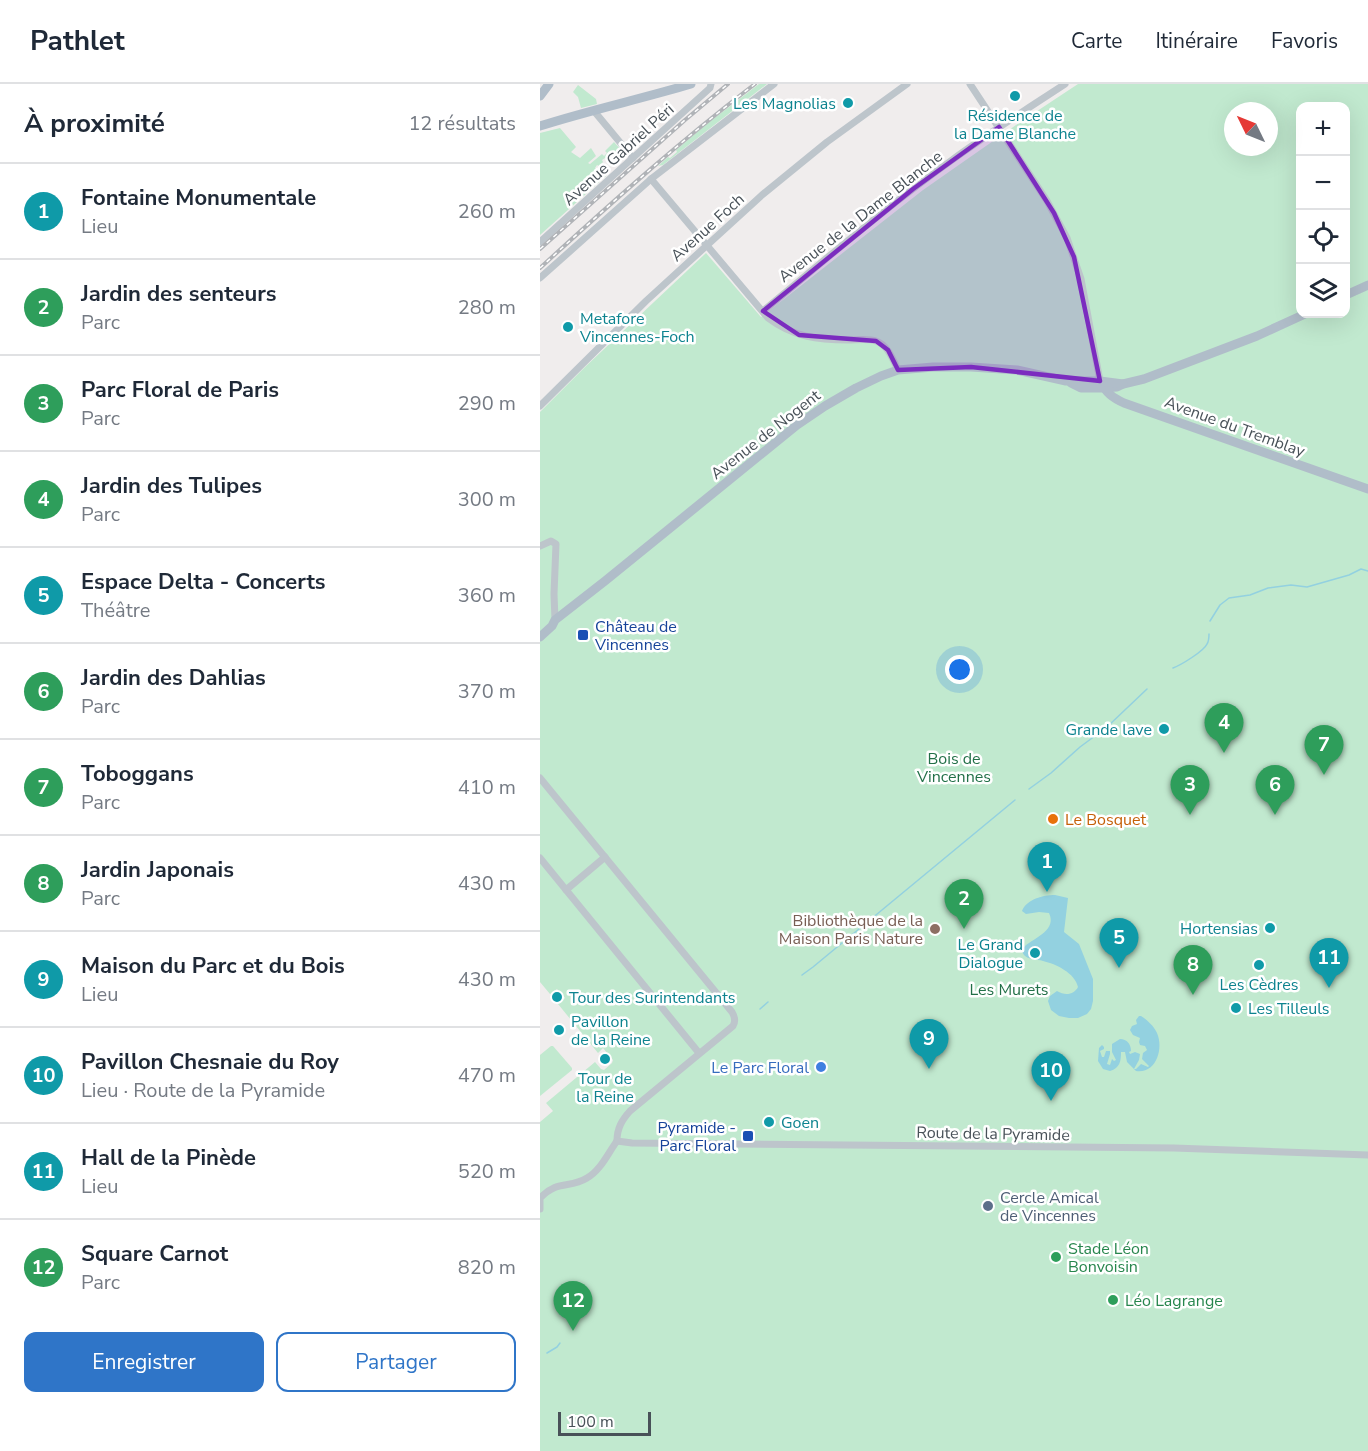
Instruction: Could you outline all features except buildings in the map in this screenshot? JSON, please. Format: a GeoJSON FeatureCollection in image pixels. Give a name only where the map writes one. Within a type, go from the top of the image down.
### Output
{"type":"FeatureCollection","features":[{"type":"Feature","properties":{"kind":"main road"},"geometry":{"type":"LineString","coordinates":[[540,96],[549,84]]}},
{"type":"Feature","properties":{"kind":"main road"},"geometry":{"type":"LineString","coordinates":[[540,126],[692,84]]}},
{"type":"Feature","properties":{"kind":"main road"},"geometry":{"type":"LineString","coordinates":[[1350,293],[1368,285]]}},
{"type":"Feature","properties":{"kind":"main road","name":"Avenue de Nogent"},"geometry":{"type":"LineString","coordinates":[[540,629],[605,581],[797,425],[825,406],[881,375],[914,368],[971,367],[1017,370],[1066,381],[1117,387],[1257,336],[1296,318]]}},
{"type":"Feature","properties":{"kind":"main road","name":"Avenue de Nogent"},"geometry":{"type":"LineString","coordinates":[[1066,381],[1081,388],[1101,385]]}},
{"type":"Feature","properties":{"kind":"main road","name":"Avenue du Tremblay"},"geometry":{"type":"LineString","coordinates":[[1101,385],[1114,399],[1368,489]]}},
{"type":"Feature","properties":{"kind":"main road"},"geometry":{"type":"LineString","coordinates":[[1081,388],[1114,399]]}},
{"type":"Feature","properties":{"kind":"main road","name":"Avenue de Nogent"},"geometry":{"type":"LineString","coordinates":[[540,637],[555,620]]}},
{"type":"Feature","properties":{"kind":"street","name":"Avenue Gabriel Péri"},"geometry":{"type":"LineString","coordinates":[[540,242],[710,88],[711,84]]}},
{"type":"Feature","properties":{"kind":"street"},"geometry":{"type":"LineString","coordinates":[[540,278],[651,179],[774,84]]}},
{"type":"Feature","properties":{"kind":"street","name":"Avenue Foch"},"geometry":{"type":"LineString","coordinates":[[540,406],[646,300],[762,195],[813,152],[907,84]]}},
{"type":"Feature","properties":{"kind":"street"},"geometry":{"type":"LineString","coordinates":[[970,84],[1054,213],[1074,256],[1086,301],[1101,385]]}},
{"type":"Feature","properties":{"kind":"street","name":"Avenue de la Dame Blanche"},"geometry":{"type":"LineString","coordinates":[[763,311],[912,189],[1065,84]]}},
{"type":"Feature","properties":{"kind":"street"},"geometry":{"type":"LineString","coordinates":[[594,111],[633,158]]}},
{"type":"Feature","properties":{"kind":"street"},"geometry":{"type":"LineString","coordinates":[[651,179],[768,318],[799,335],[830,340],[876,341],[888,350],[898,370]]}},
{"type":"Feature","properties":{"kind":"street"},"geometry":{"type":"LineString","coordinates":[[540,546],[554,541],[557,548],[555,620]]}},
{"type":"Feature","properties":{"kind":"street"},"geometry":{"type":"LineString","coordinates":[[540,778],[732,1012],[735,1020],[733,1026],[630,1111],[619,1126],[617,1141],[593,1174],[583,1180],[555,1186],[540,1200],[540,1209]]}},
{"type":"Feature","properties":{"kind":"street"},"geometry":{"type":"LineString","coordinates":[[566,890],[605,857]]}},
{"type":"Feature","properties":{"kind":"street"},"geometry":{"type":"LineString","coordinates":[[540,858],[699,1053]]}},
{"type":"Feature","properties":{"kind":"street","name":"Route de la Pyramide"},"geometry":{"type":"LineString","coordinates":[[617,1141],[776,1145],[1174,1148],[1368,1155]]}},
{"type":"Feature","properties":{"kind":"highlighted area"},"geometry":{"type":"Polygon","coordinates":[[[999,127],[1054,213],[1074,257],[1100,381],[971,367],[898,370],[888,350],[876,341],[799,335],[763,311],[913,189],[999,127]]]}},
{"type":"Feature","properties":{"kind":"green space"},"geometry":{"type":"Polygon","coordinates":[[[759,84],[767,84],[663,165],[658,166],[708,123],[759,84]]]}},
{"type":"Feature","properties":{"kind":"green space","name":"Bois de Vincennes"},"geometry":{"type":"Polygon","coordinates":[[[1078,84],[1368,84],[1368,1451],[540,1451],[540,1122],[553,1111],[546,1103],[595,1062],[604,1070],[613,1060],[603,1048],[598,1053],[558,1004],[565,998],[557,989],[550,994],[540,982],[540,412],[706,253],[761,317],[923,190],[1078,84]]]}},
{"type":"Feature","properties":{"kind":"green space"},"geometry":{"type":"Polygon","coordinates":[[[578,85],[596,99],[597,104],[581,108],[578,97],[573,92],[578,85]]]}},
{"type":"Feature","properties":{"kind":"green space"},"geometry":{"type":"Polygon","coordinates":[[[560,128],[576,147],[571,152],[580,158],[591,148],[596,156],[588,163],[590,164],[602,154],[604,156],[607,153],[605,151],[614,142],[622,151],[616,157],[612,154],[602,160],[599,166],[597,165],[595,168],[607,175],[540,235],[540,133],[560,128]]]}},
{"type":"Feature","properties":{"kind":"green space"},"geometry":{"type":"Polygon","coordinates":[[[551,1046],[572,1070],[540,1096],[540,1055],[551,1046]]]}},
{"type":"Feature","properties":{"kind":"water"},"geometry":{"type":"Polygon","coordinates":[[[1055,895],[1068,898],[1064,932],[1079,944],[1093,979],[1091,1009],[1087,1014],[1078,1018],[1059,1016],[1051,1010],[1048,1001],[1050,996],[1057,991],[1066,994],[1074,992],[1078,987],[1073,977],[1048,962],[1028,958],[1023,952],[1025,946],[1048,929],[1051,919],[1049,913],[1026,914],[1022,911],[1024,907],[1036,898],[1055,895]]]}},
{"type":"Feature","properties":{"kind":"water"},"geometry":{"type":"Polygon","coordinates":[[[1141,1016],[1152,1026],[1159,1039],[1157,1059],[1149,1069],[1143,1071],[1134,1069],[1141,1064],[1149,1066],[1142,1059],[1143,1053],[1147,1050],[1145,1046],[1140,1045],[1140,1038],[1133,1035],[1130,1030],[1137,1024],[1136,1020],[1141,1016]]]}},
{"type":"Feature","properties":{"kind":"water"},"geometry":{"type":"Polygon","coordinates":[[[1120,1039],[1129,1044],[1130,1054],[1135,1052],[1140,1054],[1134,1069],[1127,1062],[1125,1052],[1121,1052],[1118,1066],[1110,1071],[1103,1069],[1098,1061],[1099,1048],[1102,1045],[1104,1049],[1100,1051],[1102,1057],[1106,1051],[1110,1051],[1107,1064],[1110,1065],[1112,1059],[1116,1060],[1112,1052],[1112,1044],[1120,1039]]]}},
{"type":"Feature","properties":{"kind":"waterway"},"geometry":{"type":"LineString","coordinates":[[1210,621],[1220,605],[1229,598],[1250,595],[1268,588],[1291,585],[1307,587],[1349,575],[1361,569],[1368,571]]}},
{"type":"Feature","properties":{"kind":"waterway"},"geometry":{"type":"LineString","coordinates":[[1173,668],[1202,650],[1208,643],[1209,634]]}},
{"type":"Feature","properties":{"kind":"waterway"},"geometry":{"type":"LineString","coordinates":[[1029,789],[1107,727],[1147,689]]}},
{"type":"Feature","properties":{"kind":"waterway"},"geometry":{"type":"LineString","coordinates":[[802,975],[1015,800]]}},
{"type":"Feature","properties":{"kind":"waterway"},"geometry":{"type":"LineString","coordinates":[[760,1009],[768,1002]]}},
{"type":"Feature","properties":{"kind":"waterway"},"geometry":{"type":"LineString","coordinates":[[547,1353],[560,1343]]}},
{"type":"Feature","properties":{"kind":"railway"},"geometry":{"type":"LineString","coordinates":[[540,249],[728,84]]}},
{"type":"Feature","properties":{"kind":"railway"},"geometry":{"type":"LineString","coordinates":[[540,268],[672,150],[755,84]]}},
{"type":"Feature","properties":{"kind":"place","name":"Résidence de la Dame Blanche"},"geometry":{"type":"Point","coordinates":[1015,96]}},
{"type":"Feature","properties":{"kind":"place","name":"Les Magnolias"},"geometry":{"type":"Point","coordinates":[848,103]}},
{"type":"Feature","properties":{"kind":"place","name":"Metafore Vincennes-Foch"},"geometry":{"type":"Point","coordinates":[568,327]}},
{"type":"Feature","properties":{"kind":"place","name":"Château de Vincennes"},"geometry":{"type":"Point","coordinates":[583,635]}},
{"type":"Feature","properties":{"kind":"place","name":"Grande lave"},"geometry":{"type":"Point","coordinates":[1164,729]}},
{"type":"Feature","properties":{"kind":"place","name":"Jardin des Tulipes"},"geometry":{"type":"Point","coordinates":[1224,753]}},
{"type":"Feature","properties":{"kind":"place","name":"Toboggans"},"geometry":{"type":"Point","coordinates":[1324,775]}},
{"type":"Feature","properties":{"kind":"place","name":"Parc Floral de Paris"},"geometry":{"type":"Point","coordinates":[1190,815]}},
{"type":"Feature","properties":{"kind":"place","name":"Jardin des Dahlias"},"geometry":{"type":"Point","coordinates":[1275,815]}},
{"type":"Feature","properties":{"kind":"place","name":"Le Bosquet"},"geometry":{"type":"Point","coordinates":[1053,819]}},
{"type":"Feature","properties":{"kind":"place","name":"Fontaine Monumentale"},"geometry":{"type":"Point","coordinates":[1047,892]}},
{"type":"Feature","properties":{"kind":"place","name":"Hortensias"},"geometry":{"type":"Point","coordinates":[1270,928]}},
{"type":"Feature","properties":{"kind":"place","name":"Bibliothèque de la Maison Paris Nature"},"geometry":{"type":"Point","coordinates":[935,929]}},
{"type":"Feature","properties":{"kind":"place","name":"Jardin des senteurs"},"geometry":{"type":"Point","coordinates":[964,929]}},
{"type":"Feature","properties":{"kind":"place","name":"Le Grand Dialogue"},"geometry":{"type":"Point","coordinates":[1035,953]}},
{"type":"Feature","properties":{"kind":"place","name":"Les Cèdres"},"geometry":{"type":"Point","coordinates":[1259,965]}},
{"type":"Feature","properties":{"kind":"place","name":"Espace Delta - Concerts"},"geometry":{"type":"Point","coordinates":[1119,968]}},
{"type":"Feature","properties":{"kind":"place","name":"Hall de la Pinède"},"geometry":{"type":"Point","coordinates":[1329,988]}},
{"type":"Feature","properties":{"kind":"place","name":"Jardin Japonais"},"geometry":{"type":"Point","coordinates":[1193,995]}},
{"type":"Feature","properties":{"kind":"place","name":"Tour des Surintendants"},"geometry":{"type":"Point","coordinates":[557,997]}},
{"type":"Feature","properties":{"kind":"place","name":"Les Tilleuls"},"geometry":{"type":"Point","coordinates":[1236,1008]}},
{"type":"Feature","properties":{"kind":"place","name":"Pavillon de la Reine"},"geometry":{"type":"Point","coordinates":[559,1030]}},
{"type":"Feature","properties":{"kind":"place","name":"Tour de la Reine"},"geometry":{"type":"Point","coordinates":[605,1059]}},
{"type":"Feature","properties":{"kind":"place","name":"Le Parc Floral"},"geometry":{"type":"Point","coordinates":[821,1067]}},
{"type":"Feature","properties":{"kind":"place","name":"Maison du Parc et du Bois"},"geometry":{"type":"Point","coordinates":[929,1069]}},
{"type":"Feature","properties":{"kind":"place","name":"Pavillon Chesnaie du Roy"},"geometry":{"type":"Point","coordinates":[1051,1101]}},
{"type":"Feature","properties":{"kind":"place","name":"Goen"},"geometry":{"type":"Point","coordinates":[769,1122]}},
{"type":"Feature","properties":{"kind":"place","name":"Pyramide - Parc Floral"},"geometry":{"type":"Point","coordinates":[748,1136]}},
{"type":"Feature","properties":{"kind":"place","name":"Cercle Amical de Vincennes"},"geometry":{"type":"Point","coordinates":[988,1206]}},
{"type":"Feature","properties":{"kind":"place","name":"Stade Léon Bonvoisin"},"geometry":{"type":"Point","coordinates":[1056,1257]}},
{"type":"Feature","properties":{"kind":"place","name":"Léo Lagrange"},"geometry":{"type":"Point","coordinates":[1113,1300]}},
{"type":"Feature","properties":{"kind":"place","name":"Square Carnot"},"geometry":{"type":"Point","coordinates":[573,1331]}},
{"type":"Feature","properties":{"kind":"park label","name":"Les Murets"},"geometry":{"type":"Point","coordinates":[1009,989]}}]}
